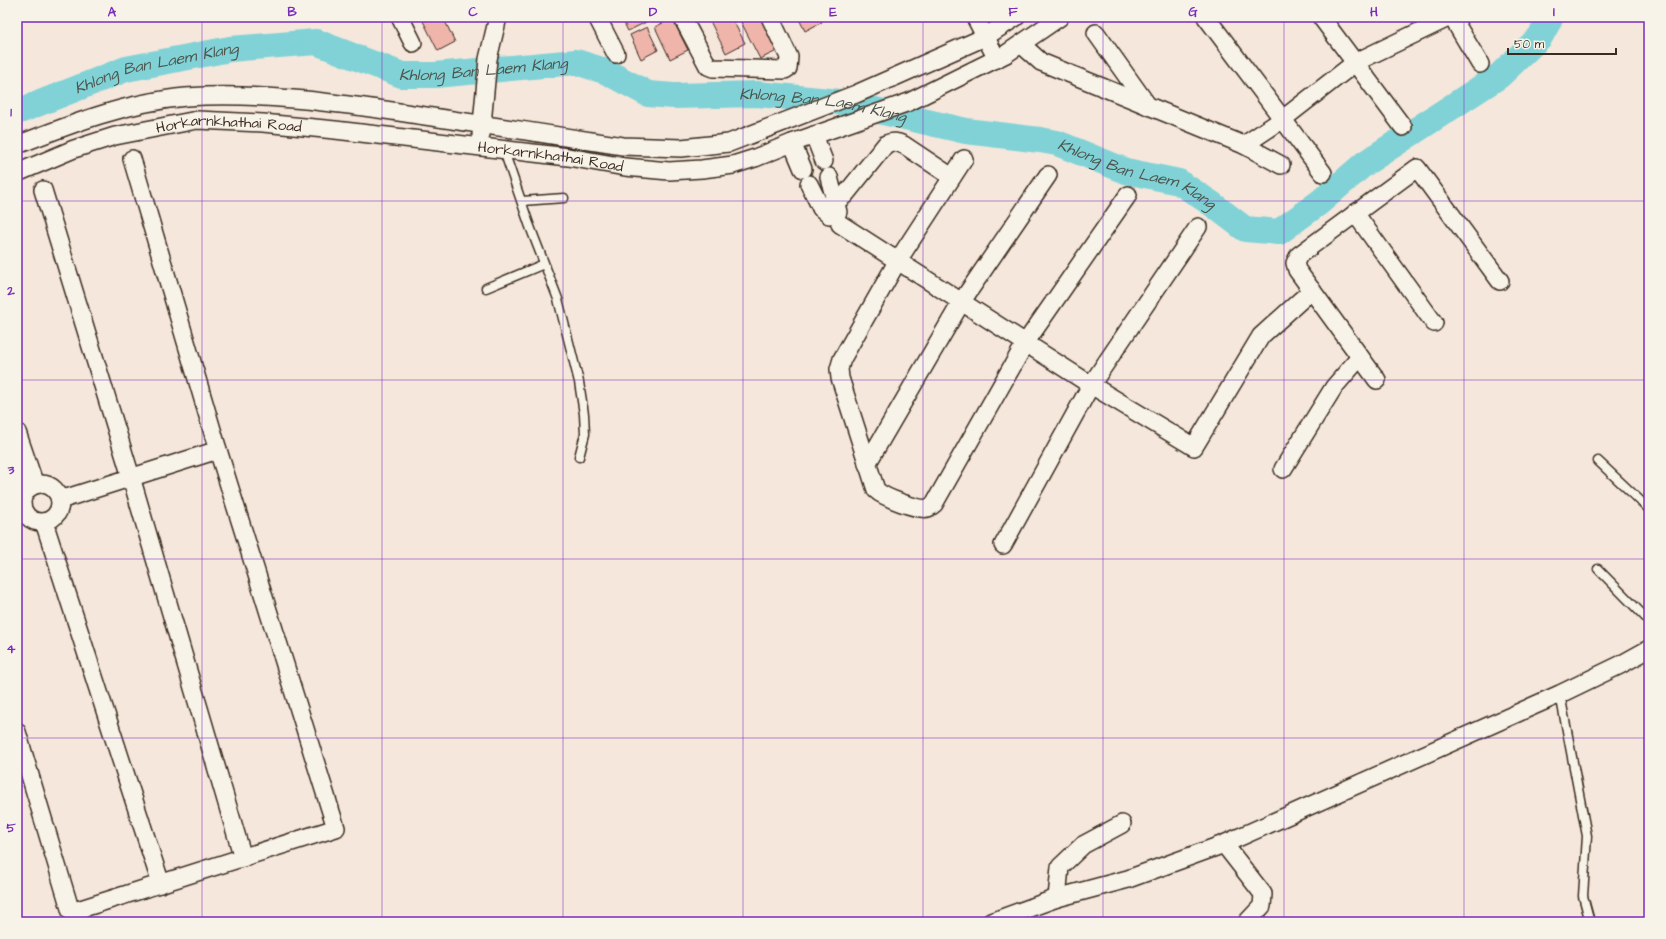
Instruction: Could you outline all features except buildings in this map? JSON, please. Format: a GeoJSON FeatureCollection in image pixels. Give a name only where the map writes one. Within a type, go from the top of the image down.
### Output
{"type":"FeatureCollection","features":[{"type":"Feature","properties":{"kind":"street"},"geometry":{"type":"LineString","coordinates":[[400,17],[414,43]]}},
{"type":"Feature","properties":{"kind":"street"},"geometry":{"type":"LineString","coordinates":[[480,147],[488,59],[498,17]]}},
{"type":"Feature","properties":{"kind":"street"},"geometry":{"type":"LineString","coordinates":[[597,17],[616,54]]}},
{"type":"Feature","properties":{"kind":"street"},"geometry":{"type":"LineString","coordinates":[[682,17],[708,66],[713,68],[784,70],[788,68],[789,57],[770,17]]}},
{"type":"Feature","properties":{"kind":"street"},"geometry":{"type":"LineString","coordinates":[[975,17],[997,59]]}},
{"type":"Feature","properties":{"kind":"street","name":"Horkarnkhathai Road"},"geometry":{"type":"LineString","coordinates":[[17,173],[74,149],[114,136],[197,120],[264,123],[335,130],[669,171],[702,170],[733,165],[755,158],[814,135],[847,125],[909,102],[997,59],[1019,46],[1060,17]]}},
{"type":"Feature","properties":{"kind":"street"},"geometry":{"type":"LineString","coordinates":[[1206,17],[1322,173]]}},
{"type":"Feature","properties":{"kind":"street"},"geometry":{"type":"LineString","coordinates":[[1321,17],[1403,127]]}},
{"type":"Feature","properties":{"kind":"street"},"geometry":{"type":"LineString","coordinates":[[1244,145],[1283,119],[1356,62],[1451,17],[1480,64]]}},
{"type":"Feature","properties":{"kind":"street"},"geometry":{"type":"LineString","coordinates":[[1007,20],[1019,46],[1041,62],[1244,145],[1281,165]]}},
{"type":"Feature","properties":{"kind":"street","name":"Horkarnkhathai Road"},"geometry":{"type":"LineString","coordinates":[[17,145],[74,122],[136,106],[185,97],[237,96],[348,105],[623,146],[681,148],[729,144],[851,96],[985,37],[1007,20]]}},
{"type":"Feature","properties":{"kind":"street"},"geometry":{"type":"LineString","coordinates":[[1096,33],[1148,107]]}},
{"type":"Feature","properties":{"kind":"street"},"geometry":{"type":"LineString","coordinates":[[847,125],[851,96]]}},
{"type":"Feature","properties":{"kind":"street"},"geometry":{"type":"LineString","coordinates":[[814,135],[837,201],[840,224]]}},
{"type":"Feature","properties":{"kind":"street"},"geometry":{"type":"LineString","coordinates":[[821,208],[837,201],[851,190],[886,144],[890,142],[904,144],[952,177]]}},
{"type":"Feature","properties":{"kind":"street"},"geometry":{"type":"LineString","coordinates":[[792,143],[821,208],[840,224],[897,262],[962,301],[1091,385],[1194,447],[1261,336],[1312,290]]}},
{"type":"Feature","properties":{"kind":"street"},"geometry":{"type":"LineString","coordinates":[[964,158],[897,262],[842,360],[839,369],[840,378],[876,490],[881,495],[919,508],[928,508],[934,504],[1026,342],[1128,195]]}},
{"type":"Feature","properties":{"kind":"street"},"geometry":{"type":"LineString","coordinates":[[17,732],[71,912],[336,828],[218,450],[132,159]]}},
{"type":"Feature","properties":{"kind":"street"},"geometry":{"type":"LineString","coordinates":[[1377,380],[1297,270],[1295,263],[1299,255],[1355,212],[1417,168],[1500,281]]}},
{"type":"Feature","properties":{"kind":"street"},"geometry":{"type":"LineString","coordinates":[[867,464],[962,301],[1048,175]]}},
{"type":"Feature","properties":{"kind":"street"},"geometry":{"type":"LineString","coordinates":[[43,190],[131,478],[243,858]]}},
{"type":"Feature","properties":{"kind":"street"},"geometry":{"type":"LineString","coordinates":[[1355,212],[1434,323]]}},
{"type":"Feature","properties":{"kind":"street"},"geometry":{"type":"LineString","coordinates":[[1003,545],[1091,385],[1198,228]]}},
{"type":"Feature","properties":{"kind":"street"},"geometry":{"type":"LineString","coordinates":[[1283,469],[1334,386],[1360,357]]}},
{"type":"Feature","properties":{"kind":"street"},"geometry":{"type":"LineString","coordinates":[[17,432],[30,489]]}},
{"type":"Feature","properties":{"kind":"street"},"geometry":{"type":"LineString","coordinates":[[60,500],[218,450]]}},
{"type":"Feature","properties":{"kind":"street"},"geometry":{"type":"LineString","coordinates":[[17,470],[30,489]]}},
{"type":"Feature","properties":{"kind":"street"},"geometry":{"type":"LineString","coordinates":[[42,484],[54,489],[60,500],[60,506],[54,517],[44,522],[32,520],[20,513],[22,499],[30,489],[42,484]]}},
{"type":"Feature","properties":{"kind":"street"},"geometry":{"type":"LineString","coordinates":[[44,522],[161,884]]}},
{"type":"Feature","properties":{"kind":"street"},"geometry":{"type":"LineString","coordinates":[[991,922],[1057,898],[1128,879],[1224,844],[1560,694],[1649,649]]}},
{"type":"Feature","properties":{"kind":"street"},"geometry":{"type":"LineString","coordinates":[[1057,898],[1060,867],[1083,845],[1122,824]]}},
{"type":"Feature","properties":{"kind":"street"},"geometry":{"type":"LineString","coordinates":[[1224,844],[1263,894],[1262,906],[1247,922]]}},
{"type":"Feature","properties":{"kind":"lane"},"geometry":{"type":"LineString","coordinates":[[504,151],[558,299],[579,382],[584,414],[584,434],[579,457]]}},
{"type":"Feature","properties":{"kind":"lane"},"geometry":{"type":"LineString","coordinates":[[522,201],[564,198]]}},
{"type":"Feature","properties":{"kind":"lane"},"geometry":{"type":"LineString","coordinates":[[486,288],[544,264]]}},
{"type":"Feature","properties":{"kind":"lane"},"geometry":{"type":"LineString","coordinates":[[1598,461],[1649,510]]}},
{"type":"Feature","properties":{"kind":"lane"},"geometry":{"type":"LineString","coordinates":[[1598,569],[1649,621]]}},
{"type":"Feature","properties":{"kind":"lane"},"geometry":{"type":"LineString","coordinates":[[1560,694],[1587,836],[1583,896],[1590,922]]}},
{"type":"Feature","properties":{"kind":"waterway","name":"Khlong Ban Laem Klang"},"geometry":{"type":"LineString","coordinates":[[17,112],[126,69],[230,49],[316,42],[402,75],[435,75],[576,62],[605,71],[648,94],[674,96],[757,94],[840,102],[966,131],[1057,143],[1126,171],[1179,182],[1212,204],[1245,229],[1279,232],[1320,202],[1364,164],[1499,76],[1540,37],[1551,17]]}}]}
